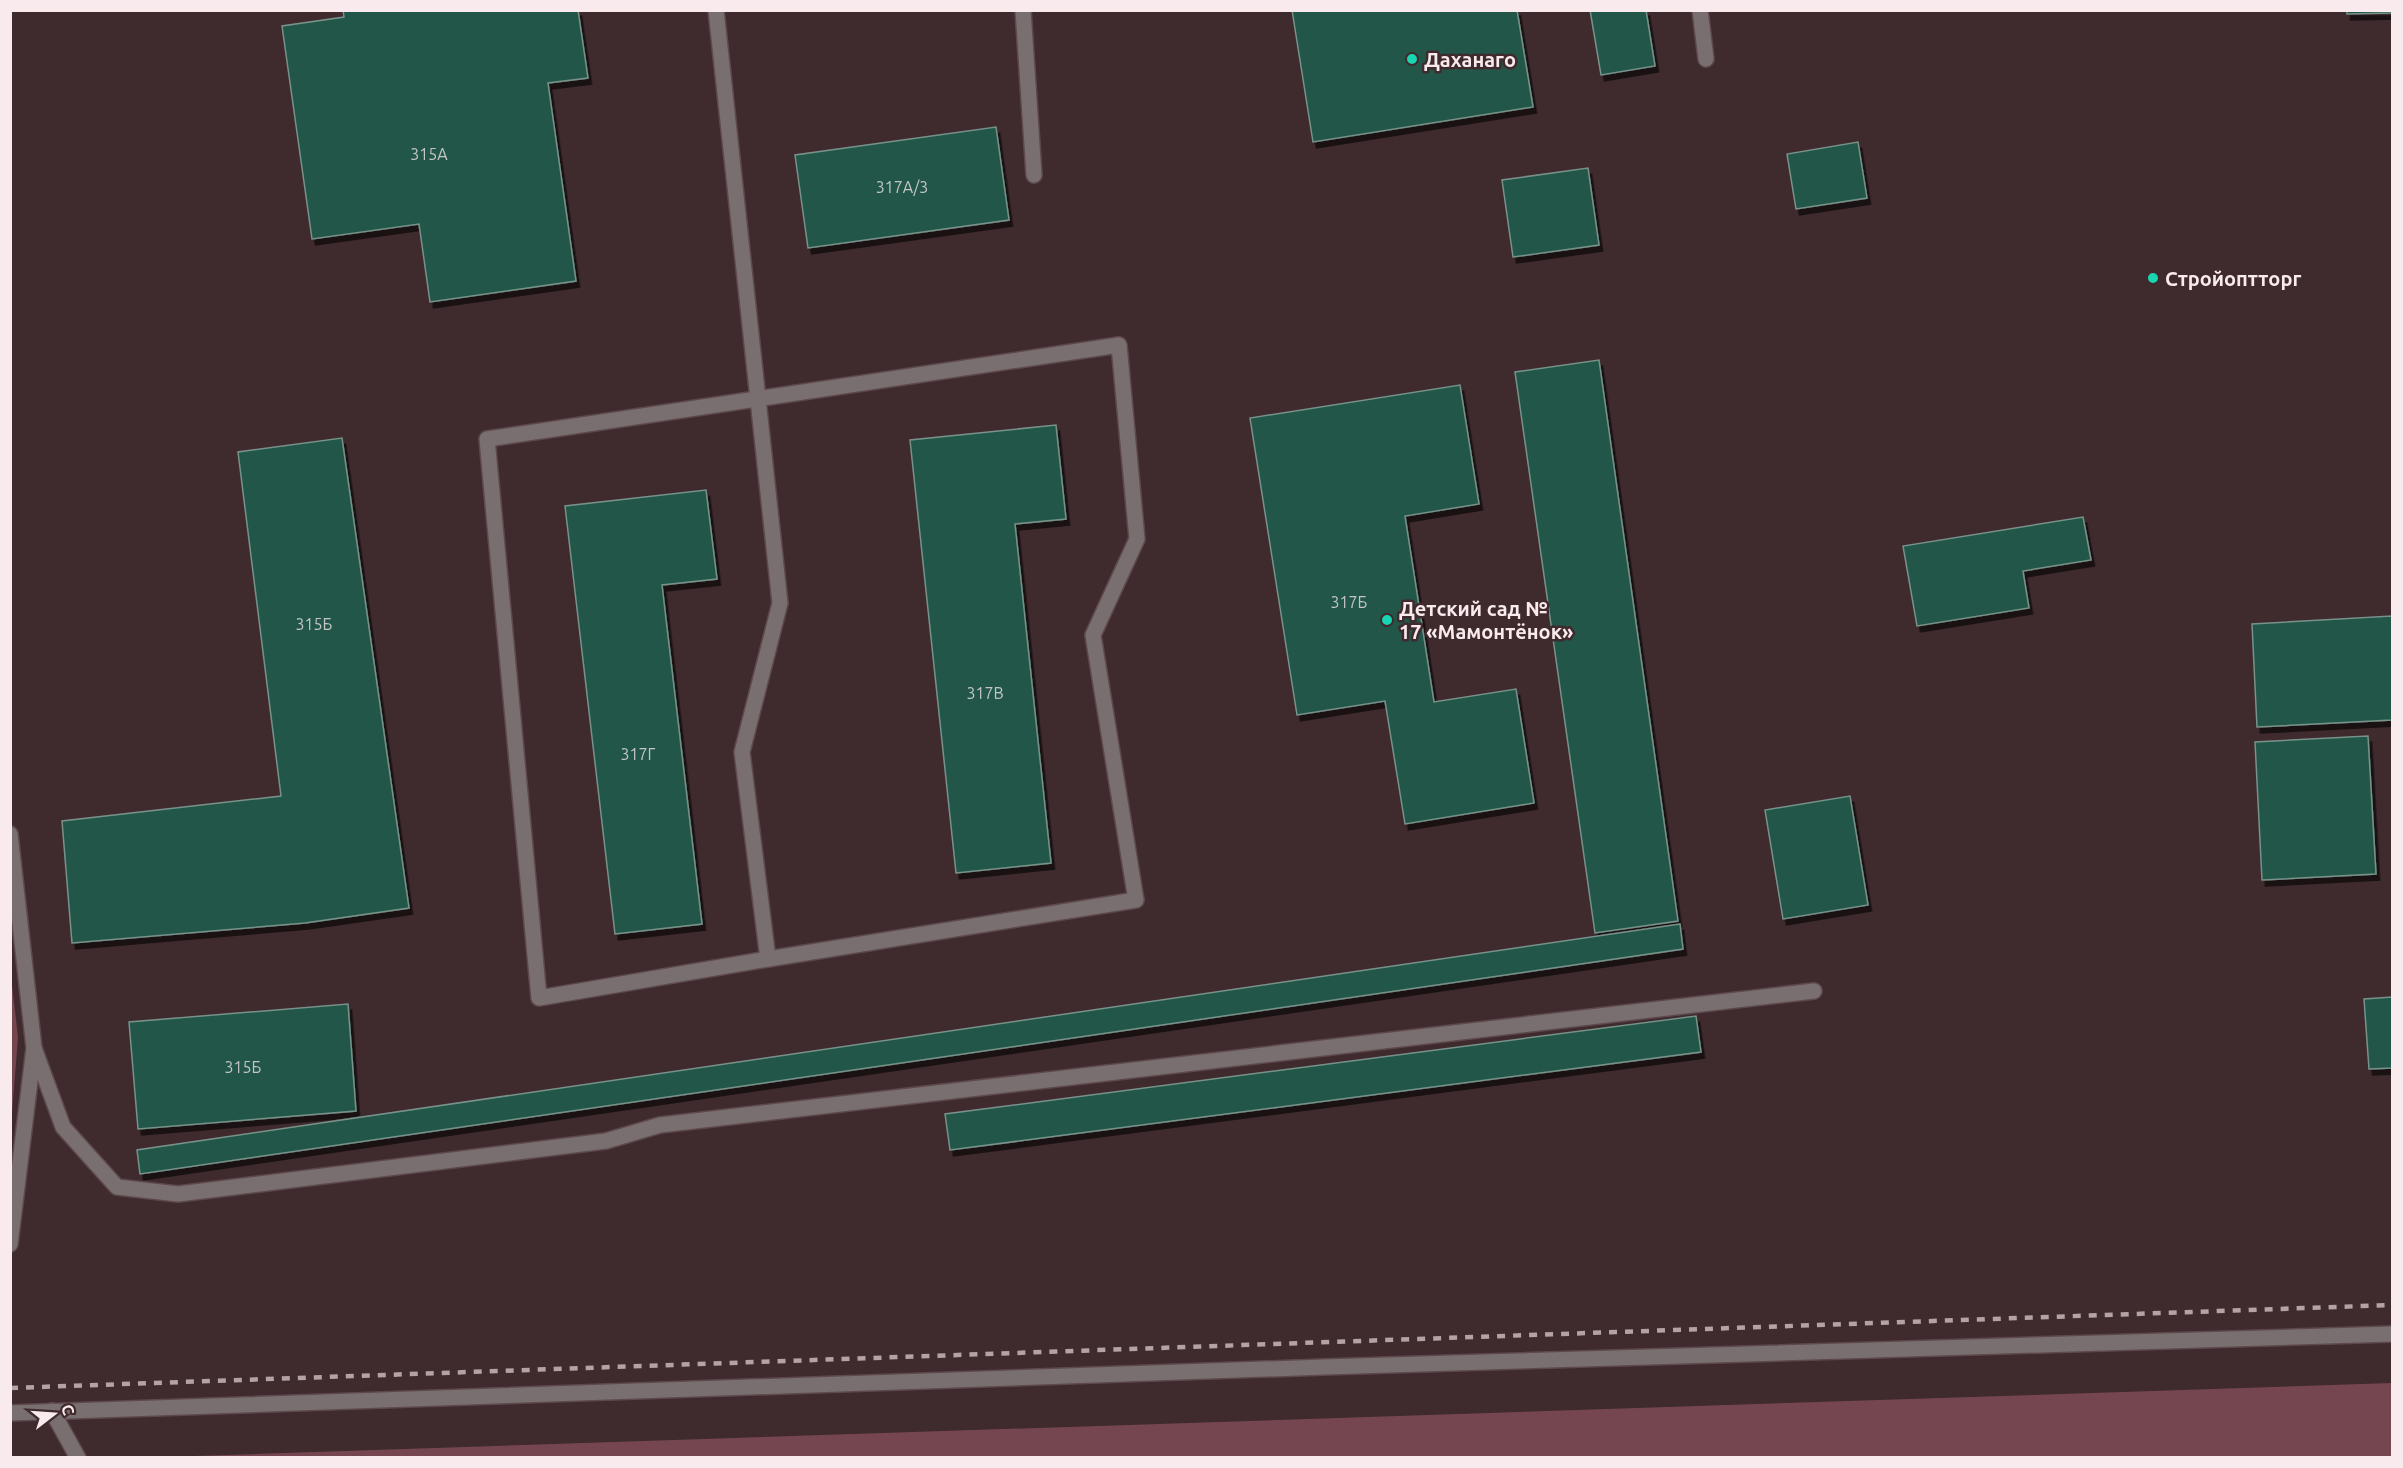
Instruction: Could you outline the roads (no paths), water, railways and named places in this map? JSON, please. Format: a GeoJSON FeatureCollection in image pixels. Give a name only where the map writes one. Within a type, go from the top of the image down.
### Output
{"type":"FeatureCollection","features":[{"type":"Feature","properties":{"kind":"street"},"geometry":{"type":"LineString","coordinates":[[716,10],[780,603],[742,752],[768,959]]}},
{"type":"Feature","properties":{"kind":"street"},"geometry":{"type":"LineString","coordinates":[[1023,10],[1034,175]]}},
{"type":"Feature","properties":{"kind":"street"},"geometry":{"type":"LineString","coordinates":[[1700,10],[1706,59]]}},
{"type":"Feature","properties":{"kind":"street"},"geometry":{"type":"LineString","coordinates":[[1119,345],[1137,539],[1093,636],[1136,900],[768,959],[539,998],[487,439],[1119,345]]}},
{"type":"Feature","properties":{"kind":"street"},"geometry":{"type":"LineString","coordinates":[[10,834],[34,1048],[10,1244]]}},
{"type":"Feature","properties":{"kind":"street"},"geometry":{"type":"LineString","coordinates":[[34,1048],[63,1127],[117,1187],[178,1194],[606,1141],[660,1125],[1814,991]]}},
{"type":"Feature","properties":{"kind":"street"},"geometry":{"type":"LineString","coordinates":[[10,1413],[1313,1367],[2392,1334]]}},
{"type":"Feature","properties":{"kind":"street"},"geometry":{"type":"LineString","coordinates":[[52,1412],[78,1458]]}},
{"type":"Feature","properties":{"kind":"railway"},"geometry":{"type":"LineString","coordinates":[[10,1388],[2392,1305]]}},
{"type":"Feature","properties":{"kind":"place","name":"Даханаго"},"geometry":{"type":"Point","coordinates":[1412,59]}},
{"type":"Feature","properties":{"kind":"place","name":"Стройоптторг"},"geometry":{"type":"Point","coordinates":[2153,278]}},
{"type":"Feature","properties":{"kind":"place","name":"Детский сад № 17 «Мамонтёнок»"},"geometry":{"type":"Point","coordinates":[1387,620]}}]}
